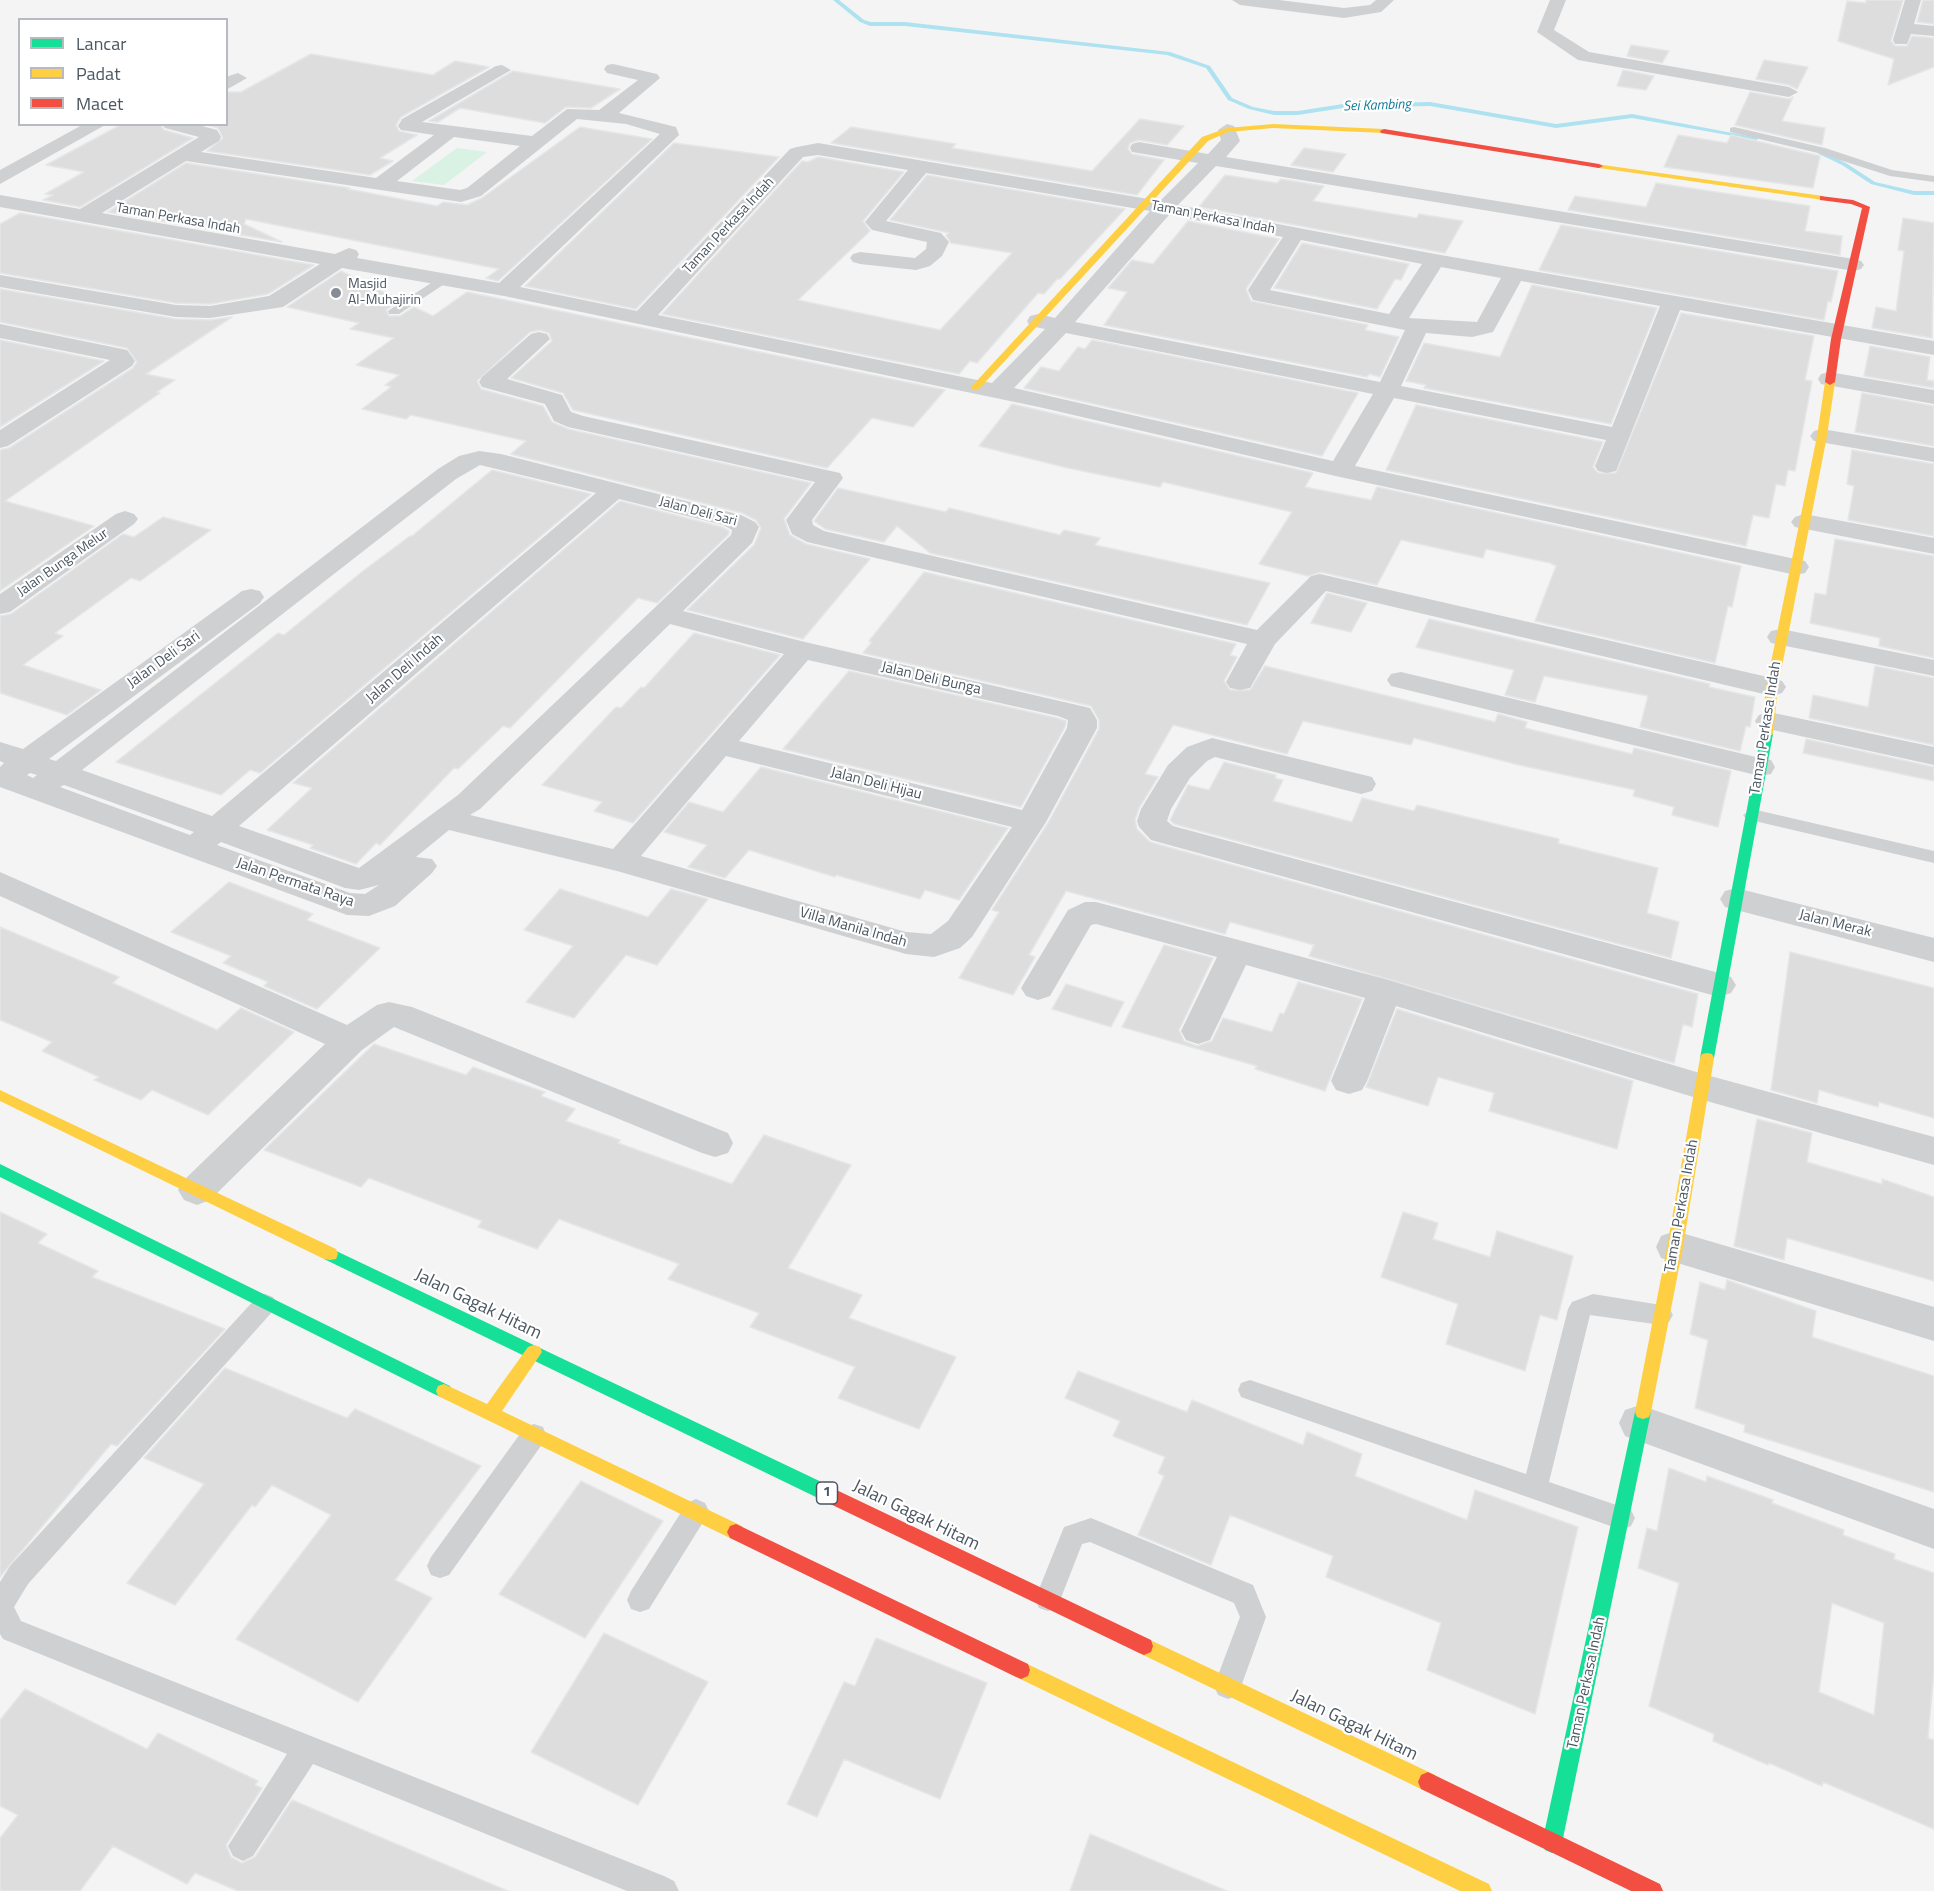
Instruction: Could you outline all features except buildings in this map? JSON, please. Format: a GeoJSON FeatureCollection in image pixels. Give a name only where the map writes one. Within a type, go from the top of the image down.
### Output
{"type":"FeatureCollection","features":[{"type":"Feature","properties":{"kind":"main road","name":"Taman Perkasa Indah"},"geometry":{"type":"LineString","coordinates":[[1227,130],[1273,126],[1398,132],[1580,163],[1860,203],[1866,207],[1838,332],[1822,428],[1781,637],[1772,687],[1769,721],[1719,985],[1675,1247],[1622,1518],[1552,1843]]}},
{"type":"Feature","properties":{"kind":"main road"},"geometry":{"type":"LineString","coordinates":[[990,386],[1038,321],[1154,206],[1170,176],[1187,156],[1205,139],[1227,130]]}},
{"type":"Feature","properties":{"kind":"main road","name":"Jalan Gagak Hitam"},"geometry":{"type":"LineString","coordinates":[[0,1095],[1653,1891]]}},
{"type":"Feature","properties":{"kind":"main road"},"geometry":{"type":"LineString","coordinates":[[0,1170],[265,1304],[490,1414],[696,1511],[1482,1891]]}},
{"type":"Feature","properties":{"kind":"main road"},"geometry":{"type":"LineString","coordinates":[[490,1414],[534,1352]]}},
{"type":"Feature","properties":{"kind":"street"},"geometry":{"type":"LineString","coordinates":[[1240,0],[1344,13],[1375,9],[1386,0]]}},
{"type":"Feature","properties":{"kind":"street"},"geometry":{"type":"LineString","coordinates":[[1558,0],[1545,32],[1584,56],[1789,92]]}},
{"type":"Feature","properties":{"kind":"street"},"geometry":{"type":"LineString","coordinates":[[1912,0],[1904,34],[1934,32]]}},
{"type":"Feature","properties":{"kind":"street"},"geometry":{"type":"LineString","coordinates":[[605,115],[651,78],[613,69]]}},
{"type":"Feature","properties":{"kind":"street"},"geometry":{"type":"LineString","coordinates":[[502,70],[408,123],[407,126],[534,142]]}},
{"type":"Feature","properties":{"kind":"street"},"geometry":{"type":"LineString","coordinates":[[185,155],[465,195],[474,192],[570,114],[605,115],[646,123],[666,129],[671,133],[509,285]]}},
{"type":"Feature","properties":{"kind":"street"},"geometry":{"type":"LineString","coordinates":[[0,178],[94,126]]}},
{"type":"Feature","properties":{"kind":"street"},"geometry":{"type":"LineString","coordinates":[[92,211],[209,140],[211,135],[178,126]]}},
{"type":"Feature","properties":{"kind":"street"},"geometry":{"type":"LineString","coordinates":[[990,386],[1060,326],[1154,206],[1192,179],[1231,141],[1227,130]]}},
{"type":"Feature","properties":{"kind":"street"},"geometry":{"type":"LineString","coordinates":[[380,184],[450,132]]}},
{"type":"Feature","properties":{"kind":"street"},"geometry":{"type":"LineString","coordinates":[[1139,148],[1854,265]]}},
{"type":"Feature","properties":{"kind":"street","name":"Taman Perkasa Indah"},"geometry":{"type":"LineString","coordinates":[[646,314],[797,153],[807,150],[825,150],[1154,206],[1435,260],[1838,332]]}},
{"type":"Feature","properties":{"kind":"street"},"geometry":{"type":"LineString","coordinates":[[860,258],[916,264],[923,262],[935,252],[939,242],[934,237],[879,226],[875,222],[922,165]]}},
{"type":"Feature","properties":{"kind":"street"},"geometry":{"type":"LineString","coordinates":[[1170,176],[1192,179]]}},
{"type":"Feature","properties":{"kind":"street","name":"Taman Perkasa Indah"},"geometry":{"type":"LineString","coordinates":[[0,189],[92,211]]}},
{"type":"Feature","properties":{"kind":"street","name":"Taman Perkasa Indah"},"geometry":{"type":"LineString","coordinates":[[0,201],[92,211],[349,254],[509,285],[990,386],[1040,400],[1340,470],[1796,567]]}},
{"type":"Feature","properties":{"kind":"street"},"geometry":{"type":"LineString","coordinates":[[1295,234],[1259,290],[1261,295],[1418,326],[1472,330],[1485,327],[1514,274]]}},
{"type":"Feature","properties":{"kind":"street"},"geometry":{"type":"LineString","coordinates":[[0,281],[176,311],[210,312],[275,302],[349,254]]}},
{"type":"Feature","properties":{"kind":"street","name":"Taman Perkasa Indah"},"geometry":{"type":"LineString","coordinates":[[349,254],[445,278],[509,285]]}},
{"type":"Feature","properties":{"kind":"street"},"geometry":{"type":"LineString","coordinates":[[1395,322],[1435,260]]}},
{"type":"Feature","properties":{"kind":"street"},"geometry":{"type":"LineString","coordinates":[[1607,466],[1673,301]]}},
{"type":"Feature","properties":{"kind":"street"},"geometry":{"type":"LineString","coordinates":[[1038,321],[1620,436]]}},
{"type":"Feature","properties":{"kind":"street"},"geometry":{"type":"LineString","coordinates":[[1340,470],[1387,390],[1418,326]]}},
{"type":"Feature","properties":{"kind":"street"},"geometry":{"type":"LineString","coordinates":[[0,331],[119,355],[124,361],[5,433]]}},
{"type":"Feature","properties":{"kind":"street"},"geometry":{"type":"LineString","coordinates":[[1838,332],[1934,348]]}},
{"type":"Feature","properties":{"kind":"street"},"geometry":{"type":"LineString","coordinates":[[539,339],[490,382],[554,400],[562,416],[576,422],[831,478],[800,520],[801,529],[816,537],[1263,640]]}},
{"type":"Feature","properties":{"kind":"street"},"geometry":{"type":"LineString","coordinates":[[1829,378],[1934,398]]}},
{"type":"Feature","properties":{"kind":"street"},"geometry":{"type":"LineString","coordinates":[[1822,428],[1934,439]]}},
{"type":"Feature","properties":{"kind":"street"},"geometry":{"type":"LineString","coordinates":[[1822,428],[1934,455]]}},
{"type":"Feature","properties":{"kind":"street","name":"Jalan Deli Sari"},"geometry":{"type":"LineString","coordinates":[[48,782],[447,474],[468,461],[479,458],[501,460],[732,520],[746,527],[743,537],[460,816]]}},
{"type":"Feature","properties":{"kind":"street","name":"Jalan Deli Indah"},"geometry":{"type":"LineString","coordinates":[[206,838],[614,490]]}},
{"type":"Feature","properties":{"kind":"street","name":"Jalan Bunga Melur"},"geometry":{"type":"LineString","coordinates":[[0,606],[125,519]]}},
{"type":"Feature","properties":{"kind":"street"},"geometry":{"type":"LineString","coordinates":[[1804,522],[1934,546]]}},
{"type":"Feature","properties":{"kind":"street","name":"Jalan Deli Sari"},"geometry":{"type":"LineString","coordinates":[[8,766],[296,565],[308,561],[332,562]]}},
{"type":"Feature","properties":{"kind":"street"},"geometry":{"type":"LineString","coordinates":[[1240,682],[1263,640],[1320,582],[1772,687]]}},
{"type":"Feature","properties":{"kind":"street","name":"Jalan Deli Bunga"},"geometry":{"type":"LineString","coordinates":[[664,614],[802,650],[1080,714],[1083,720],[1079,738],[1031,822]]}},
{"type":"Feature","properties":{"kind":"street"},"geometry":{"type":"LineString","coordinates":[[1781,637],[1934,669]]}},
{"type":"Feature","properties":{"kind":"street"},"geometry":{"type":"LineString","coordinates":[[620,861],[802,650]]}},
{"type":"Feature","properties":{"kind":"street"},"geometry":{"type":"LineString","coordinates":[[1401,680],[1760,767]]}},
{"type":"Feature","properties":{"kind":"street"},"geometry":{"type":"LineString","coordinates":[[1769,721],[1934,756]]}},
{"type":"Feature","properties":{"kind":"street","name":"Jalan Deli Hijau"},"geometry":{"type":"LineString","coordinates":[[721,746],[1031,822]]}},
{"type":"Feature","properties":{"kind":"street"},"geometry":{"type":"LineString","coordinates":[[1361,784],[1212,747],[1197,754],[1179,772],[1156,809],[1152,821],[1154,827],[1162,833],[1204,846],[1719,985]]}},
{"type":"Feature","properties":{"kind":"street","name":"Jalan Permata Raya"},"geometry":{"type":"LineString","coordinates":[[8,766],[206,838],[347,904],[369,905],[384,898],[460,816]]}},
{"type":"Feature","properties":{"kind":"street","name":"Villa Manila Indah"},"geometry":{"type":"LineString","coordinates":[[460,816],[906,943],[934,946],[948,940],[960,929],[1031,822]]}},
{"type":"Feature","properties":{"kind":"street"},"geometry":{"type":"LineString","coordinates":[[0,883],[350,1041]]}},
{"type":"Feature","properties":{"kind":"street","name":"Jalan Merak"},"geometry":{"type":"LineString","coordinates":[[1736,899],[1934,950]]}},
{"type":"Feature","properties":{"kind":"street"},"geometry":{"type":"LineString","coordinates":[[1038,988],[1080,918],[1085,913],[1096,913],[1704,1079],[1934,1151]]}},
{"type":"Feature","properties":{"kind":"street"},"geometry":{"type":"LineString","coordinates":[[1198,1031],[1236,951]]}},
{"type":"Feature","properties":{"kind":"street"},"geometry":{"type":"LineString","coordinates":[[1348,1081],[1385,991]]}},
{"type":"Feature","properties":{"kind":"street"},"geometry":{"type":"LineString","coordinates":[[197,1190],[350,1041],[385,1014],[400,1016],[715,1143]]}},
{"type":"Feature","properties":{"kind":"street"},"geometry":{"type":"LineString","coordinates":[[1704,1079],[1934,1132]]}},
{"type":"Feature","properties":{"kind":"street"},"geometry":{"type":"LineString","coordinates":[[1675,1247],[1934,1324]]}},
{"type":"Feature","properties":{"kind":"street"},"geometry":{"type":"LineString","coordinates":[[1640,1423],[1934,1529]]}},
{"type":"Feature","properties":{"kind":"lane"},"geometry":{"type":"LineString","coordinates":[[1734,130],[1821,150],[1890,173],[1934,180]]}},
{"type":"Feature","properties":{"kind":"lane"},"geometry":{"type":"LineString","coordinates":[[394,311],[445,278]]}},
{"type":"Feature","properties":{"kind":"lane"},"geometry":{"type":"LineString","coordinates":[[1752,815],[1934,857]]}},
{"type":"Feature","properties":{"kind":"lane"},"geometry":{"type":"LineString","coordinates":[[265,1304],[19,1575],[0,1606],[12,1630],[664,1891]]}},
{"type":"Feature","properties":{"kind":"lane"},"geometry":{"type":"LineString","coordinates":[[1535,1489],[1580,1309],[1593,1304],[1661,1315]]}},
{"type":"Feature","properties":{"kind":"lane"},"geometry":{"type":"LineString","coordinates":[[1250,1390],[1622,1518]]}},
{"type":"Feature","properties":{"kind":"lane"},"geometry":{"type":"LineString","coordinates":[[441,1566],[534,1435]]}},
{"type":"Feature","properties":{"kind":"lane"},"geometry":{"type":"LineString","coordinates":[[640,1600],[696,1511]]}},
{"type":"Feature","properties":{"kind":"lane"},"geometry":{"type":"LineString","coordinates":[[1048,1599],[1073,1535],[1091,1530],[1244,1594],[1253,1617],[1228,1686]]}},
{"type":"Feature","properties":{"kind":"lane"},"geometry":{"type":"LineString","coordinates":[[243,1846],[307,1748]]}},
{"type":"Feature","properties":{"kind":"green space"},"geometry":{"type":"Polygon","coordinates":[[[457,148],[487,152],[444,185],[412,181],[457,148]]]}},
{"type":"Feature","properties":{"kind":"waterway","name":"Sei Kambing"},"geometry":{"type":"LineString","coordinates":[[836,0],[862,21],[870,24],[905,24],[1168,53],[1208,67],[1230,99],[1251,108],[1274,113],[1298,113],[1343,106],[1430,104],[1556,126],[1632,116],[1756,138]]}},
{"type":"Feature","properties":{"kind":"waterway","name":"Sei Kambing"},"geometry":{"type":"LineString","coordinates":[[1821,153],[1844,164],[1873,183],[1914,193],[1934,193]]}},
{"type":"Feature","properties":{"kind":"traffic: fast"},"geometry":{"type":"LineString","coordinates":[[1707,1058],[1767,734]]}},
{"type":"Feature","properties":{"kind":"traffic: fast"},"geometry":{"type":"LineString","coordinates":[[0,1170],[444,1391]]}},
{"type":"Feature","properties":{"kind":"traffic: fast"},"geometry":{"type":"LineString","coordinates":[[330,1254],[826,1493]]}},
{"type":"Feature","properties":{"kind":"traffic: fast"},"geometry":{"type":"LineString","coordinates":[[1552,1843],[1643,1412]]}},
{"type":"Feature","properties":{"kind":"traffic: slow"},"geometry":{"type":"LineString","coordinates":[[975,388],[1205,139],[1227,130],[1273,126],[1384,131]]}},
{"type":"Feature","properties":{"kind":"traffic: slow"},"geometry":{"type":"LineString","coordinates":[[1599,166],[1823,198]]}},
{"type":"Feature","properties":{"kind":"traffic: slow"},"geometry":{"type":"LineString","coordinates":[[1767,734],[1772,687],[1822,436],[1830,382]]}},
{"type":"Feature","properties":{"kind":"traffic: slow"},"geometry":{"type":"LineString","coordinates":[[1643,1412],[1675,1247],[1707,1058]]}},
{"type":"Feature","properties":{"kind":"traffic: slow"},"geometry":{"type":"LineString","coordinates":[[0,1095],[330,1254]]}},
{"type":"Feature","properties":{"kind":"traffic: slow"},"geometry":{"type":"LineString","coordinates":[[490,1414],[534,1352]]}},
{"type":"Feature","properties":{"kind":"traffic: slow"},"geometry":{"type":"LineString","coordinates":[[444,1391],[736,1532]]}},
{"type":"Feature","properties":{"kind":"traffic: slow"},"geometry":{"type":"LineString","coordinates":[[1144,1646],[1428,1782]]}},
{"type":"Feature","properties":{"kind":"traffic: slow"},"geometry":{"type":"LineString","coordinates":[[1021,1670],[1482,1891]]}},
{"type":"Feature","properties":{"kind":"traffic: jam"},"geometry":{"type":"LineString","coordinates":[[1384,131],[1599,166]]}},
{"type":"Feature","properties":{"kind":"traffic: jam"},"geometry":{"type":"LineString","coordinates":[[1823,198],[1853,202],[1866,207],[1836,339],[1830,382]]}},
{"type":"Feature","properties":{"kind":"traffic: jam"},"geometry":{"type":"LineString","coordinates":[[826,1493],[1144,1646]]}},
{"type":"Feature","properties":{"kind":"traffic: jam"},"geometry":{"type":"LineString","coordinates":[[736,1532],[1021,1670]]}},
{"type":"Feature","properties":{"kind":"traffic: jam"},"geometry":{"type":"LineString","coordinates":[[1428,1782],[1653,1891]]}},
{"type":"Feature","properties":{"kind":"place","name":"Masjid Al-Muhajirin"},"geometry":{"type":"Point","coordinates":[336,293]}}]}
